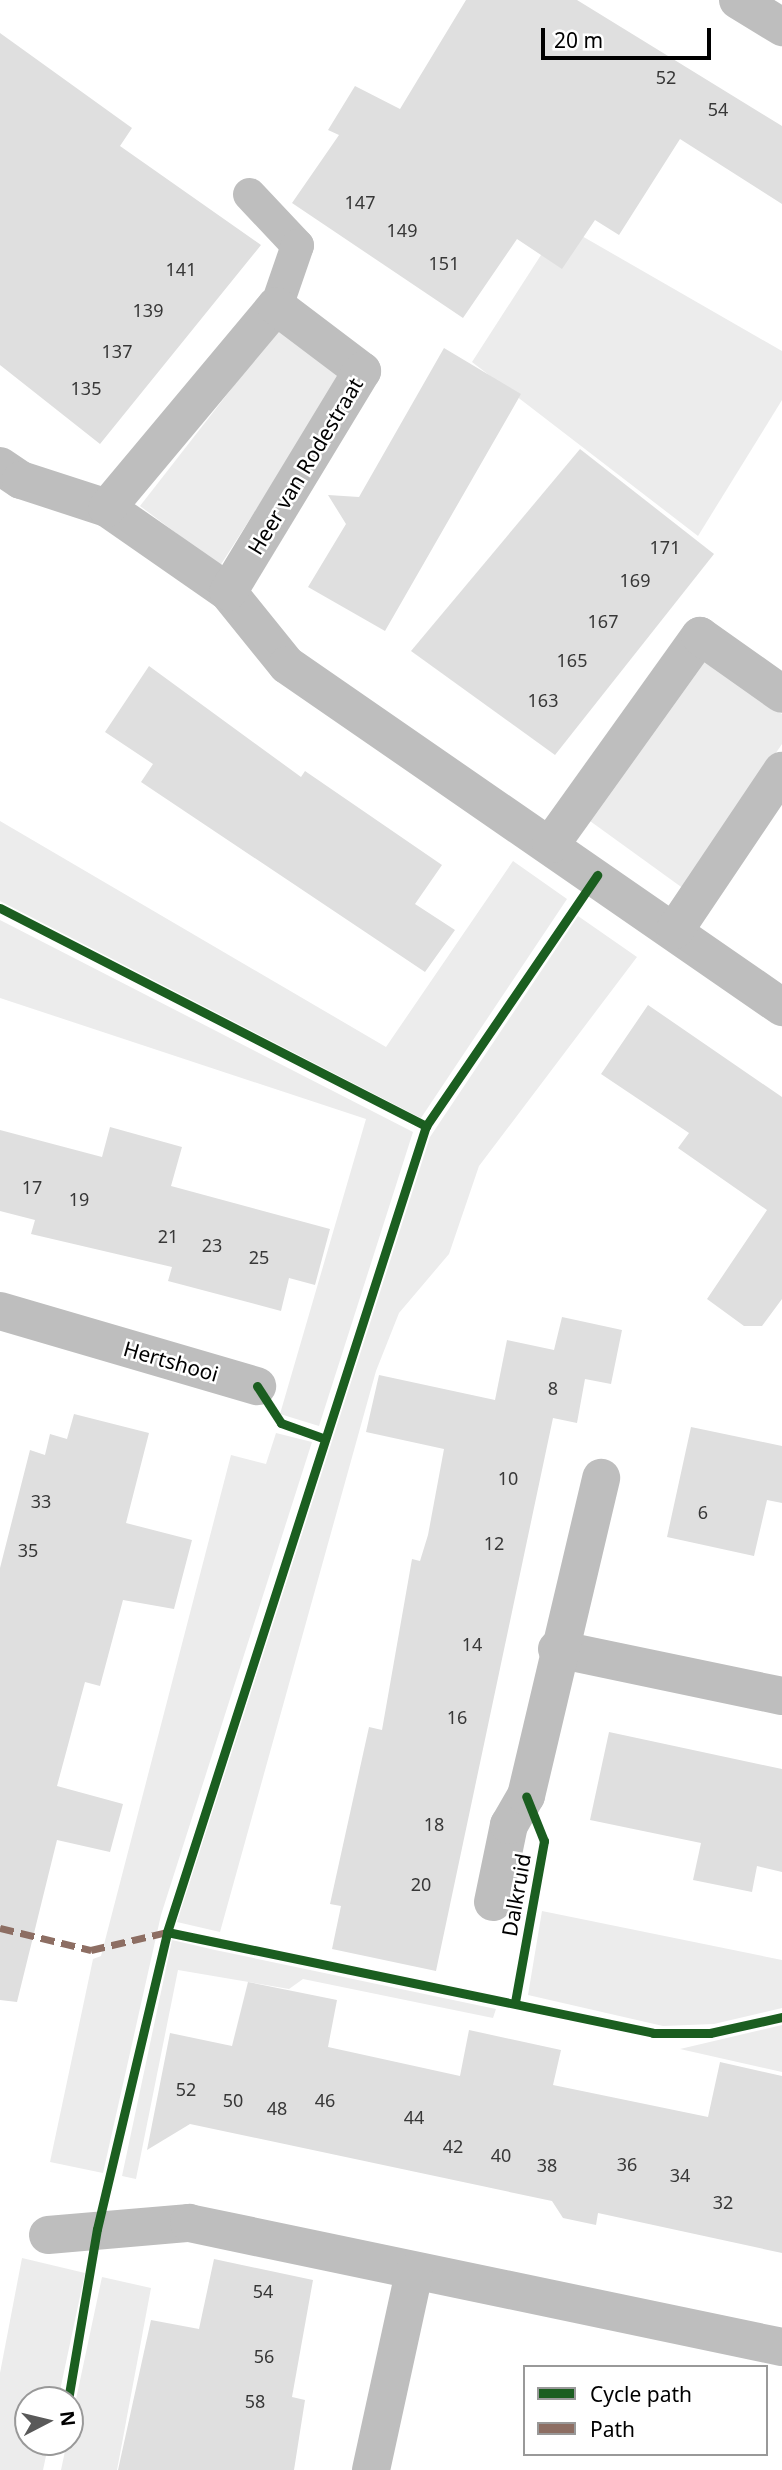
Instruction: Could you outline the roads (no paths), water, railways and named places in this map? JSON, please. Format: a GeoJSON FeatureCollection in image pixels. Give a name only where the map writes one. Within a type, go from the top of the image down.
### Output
{"type":"FeatureCollection","features":[{"type":"Feature","properties":{"kind":"street"},"geometry":{"type":"LineString","coordinates":[[737,0],[782,27]]}},
{"type":"Feature","properties":{"kind":"street"},"geometry":{"type":"LineString","coordinates":[[107,508],[276,306]]}},
{"type":"Feature","properties":{"kind":"street","name":"Heer van Rodestraat"},"geometry":{"type":"LineString","coordinates":[[228,592],[362,371],[276,306]]}},
{"type":"Feature","properties":{"kind":"street"},"geometry":{"type":"LineString","coordinates":[[0,466],[20,480],[107,508],[228,592],[287,666],[551,844],[782,1007]]}},
{"type":"Feature","properties":{"kind":"street"},"geometry":{"type":"LineString","coordinates":[[551,844],[700,636],[782,694]]}},
{"type":"Feature","properties":{"kind":"street"},"geometry":{"type":"LineString","coordinates":[[675,930],[782,771]]}},
{"type":"Feature","properties":{"kind":"street","name":"Hertshooi"},"geometry":{"type":"LineString","coordinates":[[0,1311],[257,1387]]}},
{"type":"Feature","properties":{"kind":"street","name":"Dalkruid"},"geometry":{"type":"LineString","coordinates":[[494,1902],[509,1825],[526,1796],[557,1649],[601,1478]]}},
{"type":"Feature","properties":{"kind":"street"},"geometry":{"type":"LineString","coordinates":[[557,1649],[782,1696]]}},
{"type":"Feature","properties":{"kind":"street"},"geometry":{"type":"LineString","coordinates":[[48,2235],[189,2223],[414,2273],[782,2347]]}},
{"type":"Feature","properties":{"kind":"street"},"geometry":{"type":"LineString","coordinates":[[371,2470],[414,2273]]}},
{"type":"Feature","properties":{"kind":"lane"},"geometry":{"type":"LineString","coordinates":[[249,194],[297,245],[276,306]]}}]}
